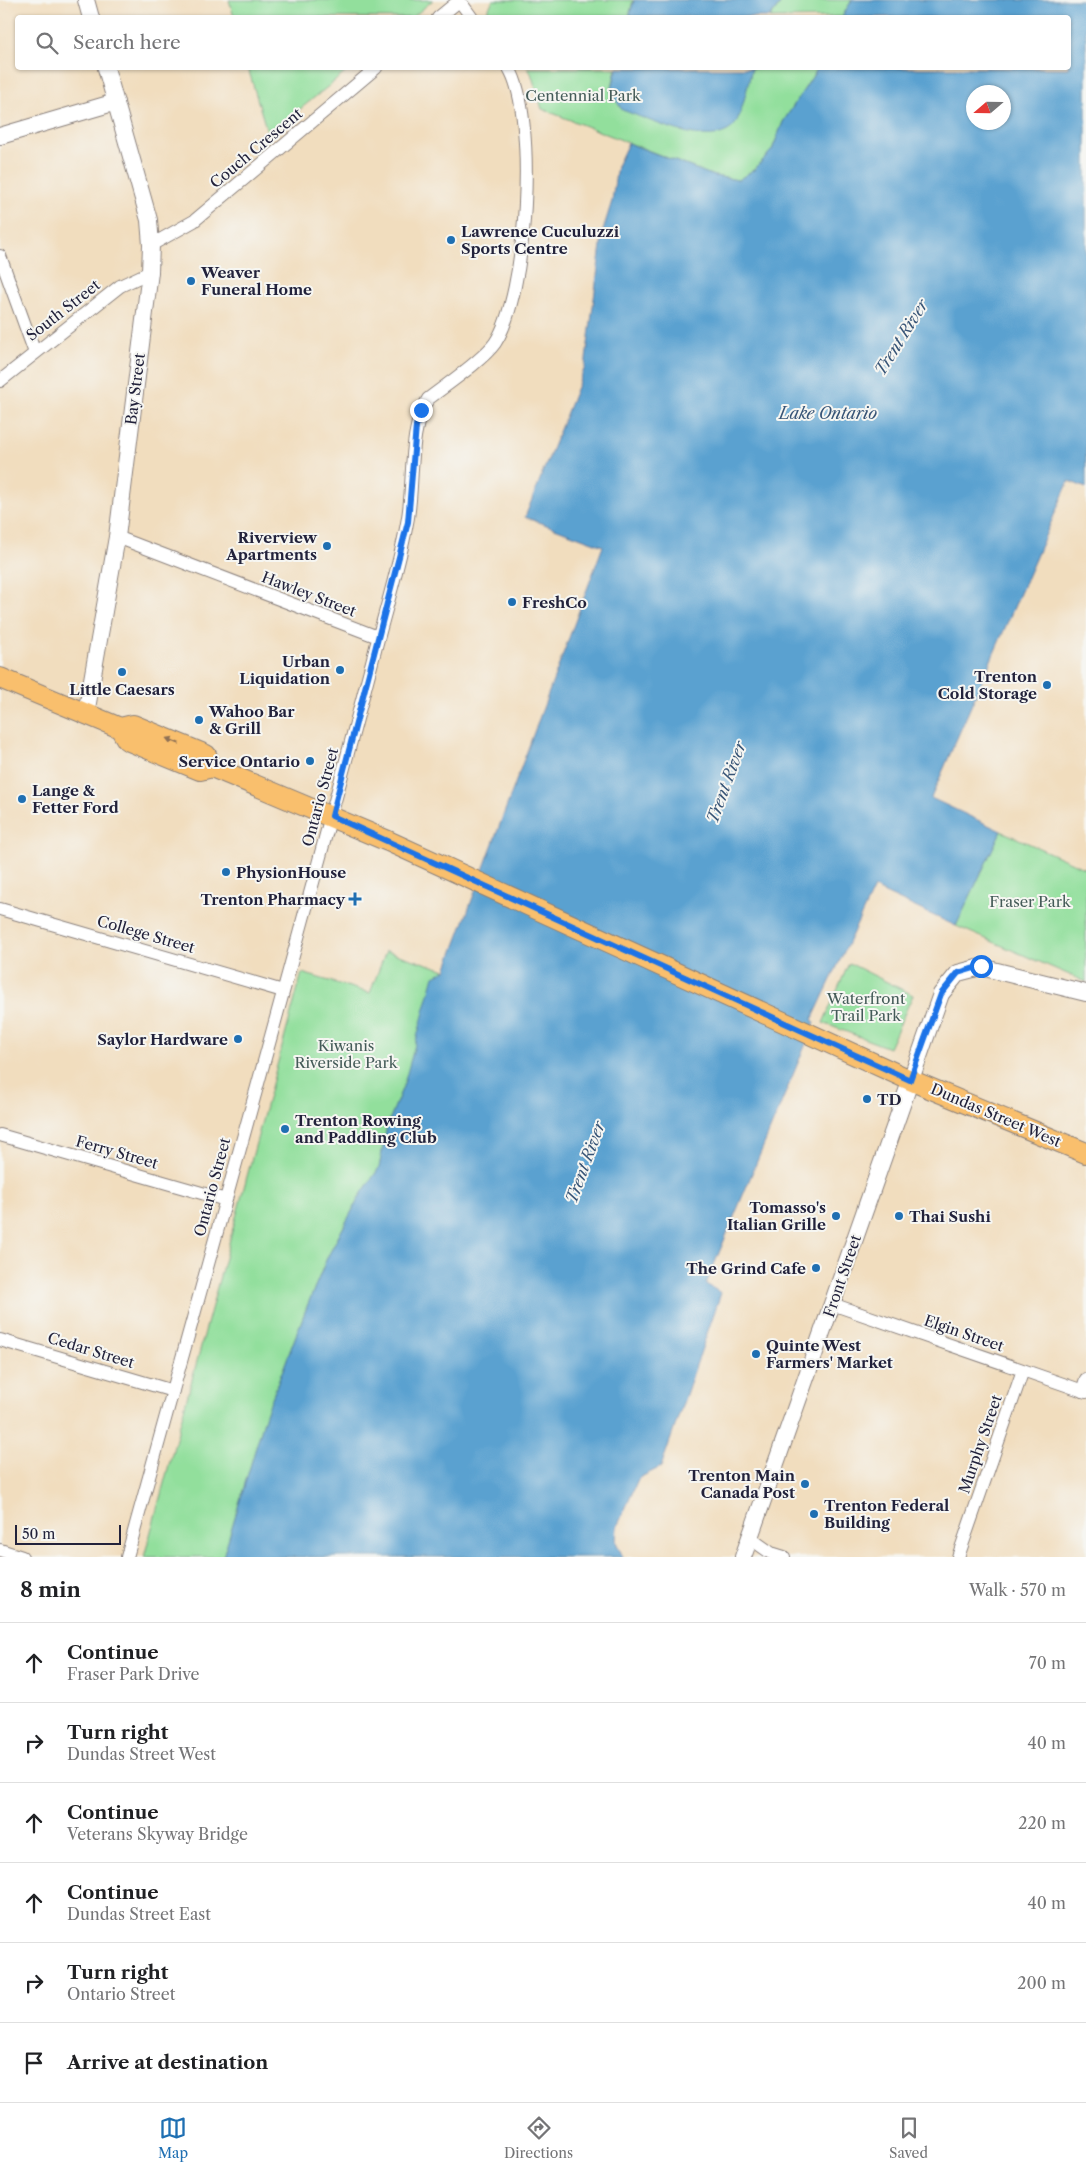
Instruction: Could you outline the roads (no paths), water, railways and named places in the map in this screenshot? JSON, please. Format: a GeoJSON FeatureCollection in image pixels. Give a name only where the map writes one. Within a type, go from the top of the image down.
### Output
{"type":"FeatureCollection","features":[{"type":"Feature","properties":{"kind":"main road","name":"Dundas Street West"},"geometry":{"type":"LineString","coordinates":[[0,678],[120,728],[133,725],[206,755],[212,766],[401,847],[824,1042],[1086,1153]]}},
{"type":"Feature","properties":{"kind":"street"},"geometry":{"type":"LineString","coordinates":[[86,0],[90,15]]}},
{"type":"Feature","properties":{"kind":"street"},"geometry":{"type":"LineString","coordinates":[[442,15],[460,0],[470,15]]}},
{"type":"Feature","properties":{"kind":"street","name":"Bay Street"},"geometry":{"type":"LineString","coordinates":[[86,714],[117,537],[150,272],[151,245],[149,220],[107,70]]}},
{"type":"Feature","properties":{"kind":"street","name":"Couch Crescent"},"geometry":{"type":"LineString","coordinates":[[151,245],[194,221],[374,70]]}},
{"type":"Feature","properties":{"kind":"street","name":"Ontario Street"},"geometry":{"type":"LineString","coordinates":[[127,1557],[332,816],[408,522],[416,426],[421,410],[428,400],[495,344],[508,314],[520,261],[526,188],[526,141],[518,90],[510,70]]}},
{"type":"Feature","properties":{"kind":"street"},"geometry":{"type":"LineString","coordinates":[[0,136],[116,102]]}},
{"type":"Feature","properties":{"kind":"street"},"geometry":{"type":"LineString","coordinates":[[0,256],[35,353]]}},
{"type":"Feature","properties":{"kind":"street","name":"South Street"},"geometry":{"type":"LineString","coordinates":[[0,381],[120,286],[150,272]]}},
{"type":"Feature","properties":{"kind":"street","name":"Hawley Street"},"geometry":{"type":"LineString","coordinates":[[117,537],[378,637]]}},
{"type":"Feature","properties":{"kind":"street","name":"College Street"},"geometry":{"type":"LineString","coordinates":[[0,909],[283,992]]}},
{"type":"Feature","properties":{"kind":"street","name":"Front Street"},"geometry":{"type":"LineString","coordinates":[[743,1557],[941,994],[958,973],[981,966],[1086,993]]}},
{"type":"Feature","properties":{"kind":"street","name":"Ferry Street"},"geometry":{"type":"LineString","coordinates":[[0,1134],[226,1200]]}},
{"type":"Feature","properties":{"kind":"street","name":"Elgin Street"},"geometry":{"type":"LineString","coordinates":[[832,1304],[1023,1370],[1085,1387]]}},
{"type":"Feature","properties":{"kind":"street","name":"Cedar Street"},"geometry":{"type":"LineString","coordinates":[[0,1340],[173,1391]]}},
{"type":"Feature","properties":{"kind":"street","name":"Murphy Street"},"geometry":{"type":"LineString","coordinates":[[958,1557],[1023,1370]]}},
{"type":"Feature","properties":{"kind":"street"},"geometry":{"type":"LineString","coordinates":[[750,1538],[771,1553],[784,1557]]}},
{"type":"Feature","properties":{"kind":"street"},"geometry":{"type":"LineString","coordinates":[[0,1550],[22,1557]]}},
{"type":"Feature","properties":{"kind":"water"},"geometry":{"type":"Polygon","coordinates":[[[634,0],[783,0],[772,15],[630,15],[634,0]]]}},
{"type":"Feature","properties":{"kind":"water","name":"Lake Ontario"},"geometry":{"type":"Polygon","coordinates":[[[852,0],[1086,0],[1086,488],[1069,481],[931,798],[1001,831],[956,926],[874,888],[812,1020],[815,1022],[706,1284],[721,1293],[661,1467],[639,1478],[617,1527],[616,1542],[623,1557],[223,1557],[266,1414],[327,1258],[360,1196],[379,1168],[387,1126],[404,1084],[434,976],[446,970],[603,546],[525,517],[585,367],[603,230],[612,201],[617,166],[628,143],[714,176],[738,180],[755,169],[772,150],[783,122],[817,70],[1071,70],[1071,15],[843,15],[852,0]]]}},
{"type":"Feature","properties":{"kind":"water"},"geometry":{"type":"Polygon","coordinates":[[[616,70],[751,70],[736,123],[733,127],[722,133],[709,135],[694,134],[622,110],[611,92],[616,70]]]}},
{"type":"Feature","properties":{"kind":"place","name":"Lawrence Cuculuzzi Sports Centre"},"geometry":{"type":"Point","coordinates":[451,240]}},
{"type":"Feature","properties":{"kind":"place","name":"Weaver Funeral Home"},"geometry":{"type":"Point","coordinates":[191,281]}},
{"type":"Feature","properties":{"kind":"place","name":"Riverview Apartments"},"geometry":{"type":"Point","coordinates":[327,546]}},
{"type":"Feature","properties":{"kind":"place","name":"FreshCo"},"geometry":{"type":"Point","coordinates":[512,602]}},
{"type":"Feature","properties":{"kind":"place","name":"Urban Liquidation"},"geometry":{"type":"Point","coordinates":[340,670]}},
{"type":"Feature","properties":{"kind":"place","name":"Little Caesars"},"geometry":{"type":"Point","coordinates":[122,672]}},
{"type":"Feature","properties":{"kind":"place","name":"Trenton Cold Storage"},"geometry":{"type":"Point","coordinates":[1047,685]}},
{"type":"Feature","properties":{"kind":"place","name":"Wahoo Bar & Grill"},"geometry":{"type":"Point","coordinates":[199,720]}},
{"type":"Feature","properties":{"kind":"place","name":"Service Ontario"},"geometry":{"type":"Point","coordinates":[310,761]}},
{"type":"Feature","properties":{"kind":"place","name":"Lange & Fetter Ford"},"geometry":{"type":"Point","coordinates":[22,799]}},
{"type":"Feature","properties":{"kind":"place","name":"PhysionHouse"},"geometry":{"type":"Point","coordinates":[226,872]}},
{"type":"Feature","properties":{"kind":"place","name":"Trenton Pharmacy"},"geometry":{"type":"Point","coordinates":[355,899]}},
{"type":"Feature","properties":{"kind":"place","name":"Saylor Hardware"},"geometry":{"type":"Point","coordinates":[238,1039]}},
{"type":"Feature","properties":{"kind":"place","name":"TD"},"geometry":{"type":"Point","coordinates":[867,1099]}},
{"type":"Feature","properties":{"kind":"place","name":"Trenton Rowing and Paddling Club"},"geometry":{"type":"Point","coordinates":[285,1129]}},
{"type":"Feature","properties":{"kind":"place","name":"Tomasso's Italian Grille"},"geometry":{"type":"Point","coordinates":[836,1216]}},
{"type":"Feature","properties":{"kind":"place","name":"Thai Sushi"},"geometry":{"type":"Point","coordinates":[899,1216]}},
{"type":"Feature","properties":{"kind":"place","name":"The Grind Cafe"},"geometry":{"type":"Point","coordinates":[816,1268]}},
{"type":"Feature","properties":{"kind":"place","name":"Quinte West Farmers' Market"},"geometry":{"type":"Point","coordinates":[756,1354]}},
{"type":"Feature","properties":{"kind":"place","name":"Trenton Main Canada Post"},"geometry":{"type":"Point","coordinates":[805,1484]}},
{"type":"Feature","properties":{"kind":"place","name":"Trenton Federal Building"},"geometry":{"type":"Point","coordinates":[814,1514]}},
{"type":"Feature","properties":{"kind":"park label","name":"Centennial Park"},"geometry":{"type":"Point","coordinates":[583,95]}},
{"type":"Feature","properties":{"kind":"park label","name":"Fraser Park"},"geometry":{"type":"Point","coordinates":[1030,901]}},
{"type":"Feature","properties":{"kind":"park label","name":"Waterfront Trail Park"},"geometry":{"type":"Point","coordinates":[866,1006]}},
{"type":"Feature","properties":{"kind":"park label","name":"Kiwanis Riverside Park"},"geometry":{"type":"Point","coordinates":[346,1054]}},
{"type":"Feature","properties":{"kind":"water label","name":"Trent River"},"geometry":{"type":"Point","coordinates":[901,337]}},
{"type":"Feature","properties":{"kind":"water label","name":"Trent River"},"geometry":{"type":"Point","coordinates":[726,782]}},
{"type":"Feature","properties":{"kind":"water label","name":"Trent River"},"geometry":{"type":"Point","coordinates":[585,1162]}}]}
